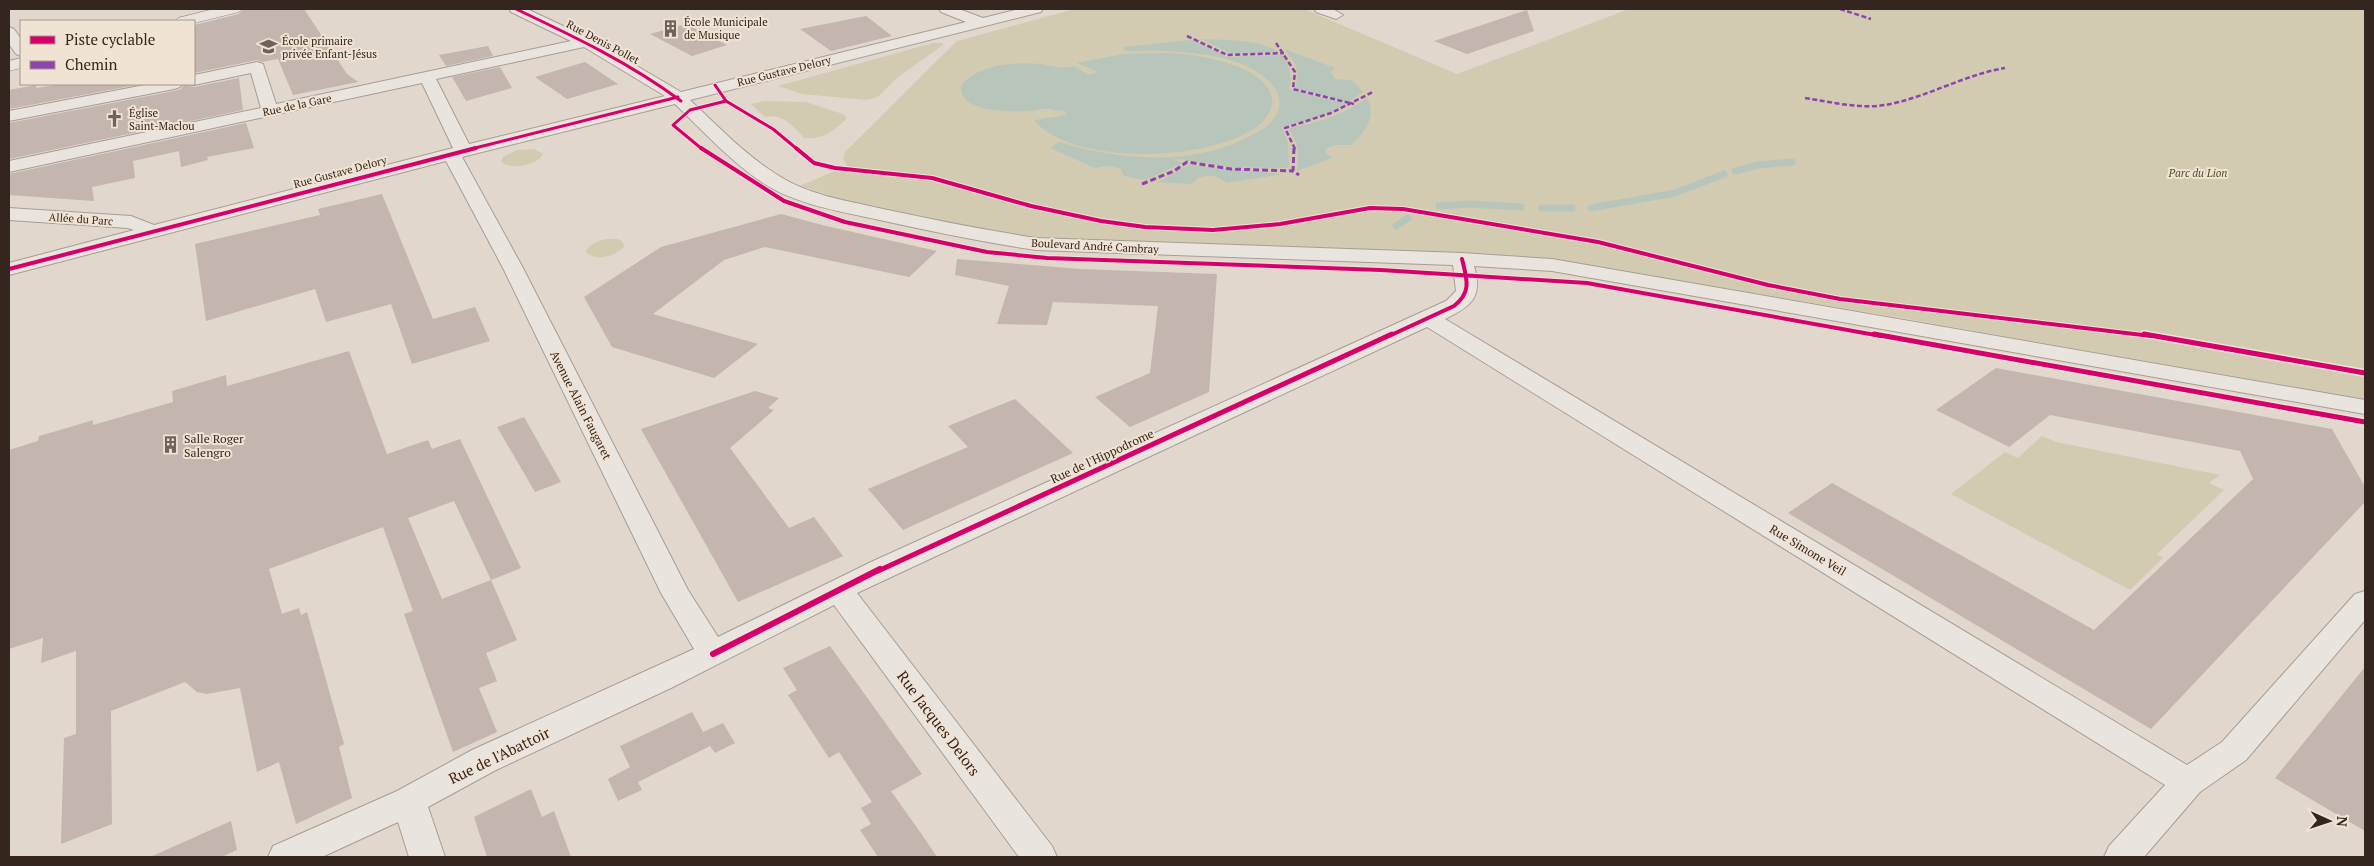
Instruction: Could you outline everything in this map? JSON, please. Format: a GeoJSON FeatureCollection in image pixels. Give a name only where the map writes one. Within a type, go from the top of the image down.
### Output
{"type":"FeatureCollection","features":[{"type":"Feature","properties":{"kind":"street"},"geometry":{"type":"LineString","coordinates":[[188,20],[233,9]]}},
{"type":"Feature","properties":{"kind":"street","name":"Rue Denis Pollet"},"geometry":{"type":"LineString","coordinates":[[516,9],[586,42],[678,97]]}},
{"type":"Feature","properties":{"kind":"street"},"geometry":{"type":"LineString","coordinates":[[946,9],[980,22]]}},
{"type":"Feature","properties":{"kind":"street","name":"Rue Gustave Delory"},"geometry":{"type":"LineString","coordinates":[[9,269],[458,152],[1036,9]]}},
{"type":"Feature","properties":{"kind":"street"},"geometry":{"type":"LineString","coordinates":[[1321,9],[1336,15]]}},
{"type":"Feature","properties":{"kind":"street"},"geometry":{"type":"LineString","coordinates":[[9,32],[20,49]]}},
{"type":"Feature","properties":{"kind":"street","name":"Rue de la Gare"},"geometry":{"type":"LineString","coordinates":[[9,166],[586,42]]}},
{"type":"Feature","properties":{"kind":"street"},"geometry":{"type":"LineString","coordinates":[[195,80],[257,68],[270,111]]}},
{"type":"Feature","properties":{"kind":"street","name":"Avenue Alain Faugaret"},"geometry":{"type":"LineString","coordinates":[[427,77],[458,152],[516,274],[675,593],[713,654]]}},
{"type":"Feature","properties":{"kind":"street"},"geometry":{"type":"LineString","coordinates":[[9,116],[169,85]]}},
{"type":"Feature","properties":{"kind":"street","name":"Boulevard André Cambray"},"geometry":{"type":"LineString","coordinates":[[678,97],[734,151],[760,172],[783,187],[834,204],[1001,239],[1066,246],[1462,259],[1552,265],[2365,407]]}},
{"type":"Feature","properties":{"kind":"street","name":"Allée du Parc"},"geometry":{"type":"LineString","coordinates":[[9,214],[131,222],[146,228],[148,233]]}},
{"type":"Feature","properties":{"kind":"street","name":"Rue de l'Hippodrome"},"geometry":{"type":"LineString","coordinates":[[713,654],[839,590],[1454,306],[1466,295],[1468,289],[1462,259]]}},
{"type":"Feature","properties":{"kind":"street","name":"Rue Simone Veil"},"geometry":{"type":"LineString","coordinates":[[1428,318],[2188,782]]}},
{"type":"Feature","properties":{"kind":"street","name":"Rue Jacques Delors"},"geometry":{"type":"LineString","coordinates":[[839,590],[1039,857]]}},
{"type":"Feature","properties":{"kind":"street"},"geometry":{"type":"LineString","coordinates":[[2122,857],[2188,782],[2234,751],[2365,601]]}},
{"type":"Feature","properties":{"kind":"street","name":"Rue de l'Abattoir"},"geometry":{"type":"LineString","coordinates":[[286,857],[409,801],[471,766],[713,654]]}},
{"type":"Feature","properties":{"kind":"street"},"geometry":{"type":"LineString","coordinates":[[409,801],[427,857]]}},
{"type":"Feature","properties":{"kind":"green space","name":"Parc du Lion"},"geometry":{"type":"Polygon","coordinates":[[[1075,9],[1304,9],[1457,74],[1629,9],[2365,9],[2365,400],[1885,315],[1583,265],[1506,255],[1049,240],[902,217],[800,186],[847,166],[843,158],[845,152],[957,41],[1075,9]]]}},
{"type":"Feature","properties":{"kind":"green space"},"geometry":{"type":"Polygon","coordinates":[[[933,43],[943,43],[943,45],[898,77],[878,97],[867,100],[802,94],[778,86],[933,43]]]}},
{"type":"Feature","properties":{"kind":"green space"},"geometry":{"type":"Polygon","coordinates":[[[764,101],[806,102],[843,114],[847,118],[828,134],[817,138],[804,138],[787,122],[777,117],[765,117],[751,104],[764,101]]]}},
{"type":"Feature","properties":{"kind":"green space"},"geometry":{"type":"Polygon","coordinates":[[[534,149],[543,154],[530,164],[511,166],[501,162],[503,157],[517,150],[534,149]]]}},
{"type":"Feature","properties":{"kind":"green space"},"geometry":{"type":"Polygon","coordinates":[[[605,239],[618,239],[623,242],[624,247],[616,253],[605,257],[595,257],[586,252],[590,246],[597,242],[605,239]]]}},
{"type":"Feature","properties":{"kind":"green space"},"geometry":{"type":"Polygon","coordinates":[[[2042,436],[2056,442],[2220,475],[2209,483],[2224,490],[2157,554],[2163,558],[2130,590],[1951,494],[2005,452],[2018,458],[2042,436]]]}},
{"type":"Feature","properties":{"kind":"shaded area"},"geometry":{"type":"Polygon","coordinates":[[[1201,39],[1252,42],[1279,52],[1231,54],[1201,39]]]}},
{"type":"Feature","properties":{"kind":"shaded area"},"geometry":{"type":"Polygon","coordinates":[[[1190,40],[1200,43],[1226,57],[1282,55],[1290,71],[1289,89],[1347,104],[1323,115],[1282,127],[1288,143],[1289,168],[1229,167],[1179,159],[1175,160],[1183,163],[1145,180],[1124,176],[1120,168],[1106,166],[1095,168],[1050,148],[1059,142],[1105,153],[1154,158],[1179,157],[1226,147],[1270,124],[1279,109],[1280,101],[1278,94],[1261,74],[1245,65],[1205,55],[1183,52],[1126,51],[1123,47],[1190,40]]]}},
{"type":"Feature","properties":{"kind":"shaded area"},"geometry":{"type":"Polygon","coordinates":[[[1284,49],[1335,68],[1331,72],[1334,79],[1352,80],[1363,92],[1348,102],[1295,88],[1297,82],[1296,67],[1284,49]]]}},
{"type":"Feature","properties":{"kind":"shaded area"},"geometry":{"type":"Polygon","coordinates":[[[1166,53],[1210,58],[1243,69],[1256,76],[1267,86],[1272,98],[1272,105],[1267,116],[1260,124],[1239,137],[1211,146],[1179,152],[1145,154],[1111,152],[1079,146],[1053,135],[1034,120],[1067,115],[1064,110],[992,110],[982,108],[966,100],[961,92],[963,83],[966,80],[982,70],[1002,65],[1031,63],[1061,68],[1074,66],[1089,75],[1098,72],[1077,63],[1123,54],[1166,53]]]}},
{"type":"Feature","properties":{"kind":"shaded area"},"geometry":{"type":"Polygon","coordinates":[[[1367,98],[1371,111],[1370,118],[1365,130],[1356,140],[1351,145],[1335,145],[1325,149],[1326,153],[1333,158],[1297,171],[1297,148],[1288,128],[1329,118],[1367,98]]]}},
{"type":"Feature","properties":{"kind":"shaded area"},"geometry":{"type":"Polygon","coordinates":[[[1188,165],[1282,174],[1227,183],[1215,176],[1198,178],[1192,184],[1158,182],[1188,165]]]}},
{"type":"Feature","properties":{"kind":"building"},"geometry":{"type":"Polygon","coordinates":[[[243,9],[304,9],[347,74],[358,82],[293,95],[278,59],[262,62],[257,60],[195,73],[195,25],[239,14],[243,9]]]}},
{"type":"Feature","properties":{"kind":"building"},"geometry":{"type":"Polygon","coordinates":[[[1527,10],[1534,31],[1467,54],[1434,41],[1527,10]]]}},
{"type":"Feature","properties":{"kind":"building"},"geometry":{"type":"Polygon","coordinates":[[[866,16],[892,36],[831,51],[800,29],[866,16]]]}},
{"type":"Feature","properties":{"kind":"building"},"geometry":{"type":"Polygon","coordinates":[[[686,24],[727,45],[692,56],[650,34],[686,24]]]}},
{"type":"Feature","properties":{"kind":"building"},"geometry":{"type":"Polygon","coordinates":[[[488,46],[493,56],[446,66],[439,55],[488,46]]]}},
{"type":"Feature","properties":{"kind":"building"},"geometry":{"type":"Polygon","coordinates":[[[585,62],[618,84],[567,99],[535,77],[585,62]]]}},
{"type":"Feature","properties":{"kind":"building"},"geometry":{"type":"Polygon","coordinates":[[[500,67],[512,88],[466,101],[452,77],[500,67]]]}},
{"type":"Feature","properties":{"kind":"building","name":"Église Saint-Maclou"},"geometry":{"type":"Polygon","coordinates":[[[239,78],[243,110],[9,159],[9,123],[174,91],[181,89],[183,85],[194,87],[239,78]]]}},
{"type":"Feature","properties":{"kind":"building"},"geometry":{"type":"Polygon","coordinates":[[[36,85],[36,88],[56,85],[136,85],[9,109],[9,90],[36,85]]]}},
{"type":"Feature","properties":{"kind":"building"},"geometry":{"type":"Polygon","coordinates":[[[246,123],[254,148],[207,157],[208,160],[181,167],[179,151],[133,161],[135,178],[92,187],[94,201],[9,195],[9,174],[246,123]]]}},
{"type":"Feature","properties":{"kind":"building"},"geometry":{"type":"Polygon","coordinates":[[[382,194],[433,319],[475,307],[490,341],[412,364],[391,304],[326,322],[315,289],[206,321],[195,244],[320,215],[318,209],[382,194]]]}},
{"type":"Feature","properties":{"kind":"building"},"geometry":{"type":"Polygon","coordinates":[[[781,214],[937,251],[909,277],[765,247],[724,260],[653,314],[758,344],[714,378],[612,347],[584,297],[661,247],[781,214]]]}},
{"type":"Feature","properties":{"kind":"building"},"geometry":{"type":"Polygon","coordinates":[[[957,259],[1080,269],[1217,274],[1209,392],[1130,427],[1095,397],[1150,373],[1158,306],[1053,302],[1047,325],[997,324],[1009,286],[955,275],[957,259]]]}},
{"type":"Feature","properties":{"kind":"building"},"geometry":{"type":"Polygon","coordinates":[[[349,351],[387,454],[428,440],[432,449],[460,439],[521,568],[491,580],[517,640],[486,653],[497,681],[479,688],[497,732],[453,752],[404,614],[413,611],[383,527],[269,569],[282,614],[299,608],[301,615],[307,612],[344,744],[339,747],[352,798],[296,824],[279,762],[257,772],[240,688],[207,694],[197,692],[185,682],[111,711],[112,824],[61,844],[64,738],[76,734],[76,651],[41,663],[43,638],[9,649],[9,450],[38,441],[39,436],[93,420],[93,425],[173,402],[172,391],[226,375],[227,386],[349,351]],[[454,501],[408,518],[442,599],[491,580],[454,501]]]}},
{"type":"Feature","properties":{"kind":"building"},"geometry":{"type":"Polygon","coordinates":[[[1996,368],[2332,429],[2365,487],[2365,502],[2151,729],[1788,513],[1832,483],[2094,630],[2253,479],[2240,451],[2050,415],[2009,447],[1936,410],[1996,368]]]}},
{"type":"Feature","properties":{"kind":"building"},"geometry":{"type":"Polygon","coordinates":[[[755,391],[779,398],[768,408],[774,410],[730,448],[789,528],[814,517],[843,556],[738,602],[641,429],[755,391]]]}},
{"type":"Feature","properties":{"kind":"building"},"geometry":{"type":"Polygon","coordinates":[[[1015,399],[1073,453],[903,530],[868,489],[968,447],[948,426],[1015,399]]]}},
{"type":"Feature","properties":{"kind":"building"},"geometry":{"type":"Polygon","coordinates":[[[524,417],[561,482],[535,492],[497,427],[524,417]]]}},
{"type":"Feature","properties":{"kind":"building"},"geometry":{"type":"Polygon","coordinates":[[[830,646],[922,774],[872,802],[839,752],[829,758],[788,695],[797,690],[783,668],[830,646]]]}},
{"type":"Feature","properties":{"kind":"building"},"geometry":{"type":"Polygon","coordinates":[[[2365,667],[2365,831],[2275,778],[2365,667]]]}},
{"type":"Feature","properties":{"kind":"building"},"geometry":{"type":"Polygon","coordinates":[[[692,712],[703,732],[723,723],[735,743],[715,753],[710,746],[638,782],[642,790],[618,801],[608,779],[630,767],[620,746],[692,712]]]}},
{"type":"Feature","properties":{"kind":"building"},"geometry":{"type":"Polygon","coordinates":[[[531,789],[542,817],[554,811],[571,857],[487,857],[474,817],[531,789]]]}},
{"type":"Feature","properties":{"kind":"building"},"geometry":{"type":"Polygon","coordinates":[[[891,791],[937,857],[878,857],[860,830],[871,824],[861,808],[891,791]]]}},
{"type":"Feature","properties":{"kind":"building"},"geometry":{"type":"Polygon","coordinates":[[[231,821],[237,850],[221,857],[150,857],[231,821]]]}},
{"type":"Feature","properties":{"kind":"waterway"},"geometry":{"type":"LineString","coordinates":[[1735,171],[1759,165],[1792,162]]}},
{"type":"Feature","properties":{"kind":"waterway"},"geometry":{"type":"LineString","coordinates":[[1591,208],[1675,193],[1724,174]]}},
{"type":"Feature","properties":{"kind":"waterway"},"geometry":{"type":"LineString","coordinates":[[1439,206],[1468,204],[1521,207]]}},
{"type":"Feature","properties":{"kind":"waterway"},"geometry":{"type":"LineString","coordinates":[[1542,208],[1572,208]]}},
{"type":"Feature","properties":{"kind":"waterway"},"geometry":{"type":"LineString","coordinates":[[1396,226],[1408,218]]}},
{"type":"Feature","properties":{"kind":"marked path"},"geometry":{"type":"LineString","coordinates":[[1840,9],[1871,19]]}},
{"type":"Feature","properties":{"kind":"marked path"},"geometry":{"type":"LineString","coordinates":[[1187,36],[1216,48],[1227,55],[1284,53]]}},
{"type":"Feature","properties":{"kind":"marked path"},"geometry":{"type":"LineString","coordinates":[[1276,43],[1295,72],[1293,89],[1354,104]]}},
{"type":"Feature","properties":{"kind":"marked path"},"geometry":{"type":"LineString","coordinates":[[1805,98],[1855,106],[1885,105],[1915,97],[1974,74],[2005,68]]}},
{"type":"Feature","properties":{"kind":"marked path"},"geometry":{"type":"LineString","coordinates":[[1299,175],[1293,171],[1295,150],[1285,128],[1331,113],[1373,92]]}},
{"type":"Feature","properties":{"kind":"marked path"},"geometry":{"type":"LineString","coordinates":[[1142,184],[1174,171],[1187,162],[1231,169],[1293,171]]}},
{"type":"Feature","properties":{"kind":"cycle path"},"geometry":{"type":"LineString","coordinates":[[516,9],[586,42],[657,83],[681,101]]}},
{"type":"Feature","properties":{"kind":"cycle path"},"geometry":{"type":"LineString","coordinates":[[715,85],[726,101],[773,129],[814,163],[835,168],[932,178],[1031,206],[1101,221],[1145,227],[1213,230],[1280,224],[1370,208],[1403,209],[1598,242],[1768,285],[1840,299],[1920,310],[2136,333],[2365,373]]}},
{"type":"Feature","properties":{"kind":"cycle path"},"geometry":{"type":"LineString","coordinates":[[9,269],[399,167],[678,97]]}},
{"type":"Feature","properties":{"kind":"cycle path"},"geometry":{"type":"LineString","coordinates":[[726,101],[690,110],[673,125],[711,156],[784,201],[845,222],[987,252],[1047,258],[1381,270],[1587,283],[2365,422]]}},
{"type":"Feature","properties":{"kind":"cycle path"},"geometry":{"type":"LineString","coordinates":[[713,654],[881,569],[1454,306],[1461,301],[1467,291],[1468,285],[1462,259]]}},
{"type":"Feature","properties":{"kind":"place","name":"École Municipale de Musique"},"geometry":{"type":"Point","coordinates":[670,28]}},
{"type":"Feature","properties":{"kind":"place","name":"École primaire privée Enfant-Jésus"},"geometry":{"type":"Point","coordinates":[268,47]}},
{"type":"Feature","properties":{"kind":"place","name":"Église Saint-Maclou"},"geometry":{"type":"Point","coordinates":[115,119]}},
{"type":"Feature","properties":{"kind":"place","name":"Salle Roger Salengro"},"geometry":{"type":"Point","coordinates":[170,445]}}]}
